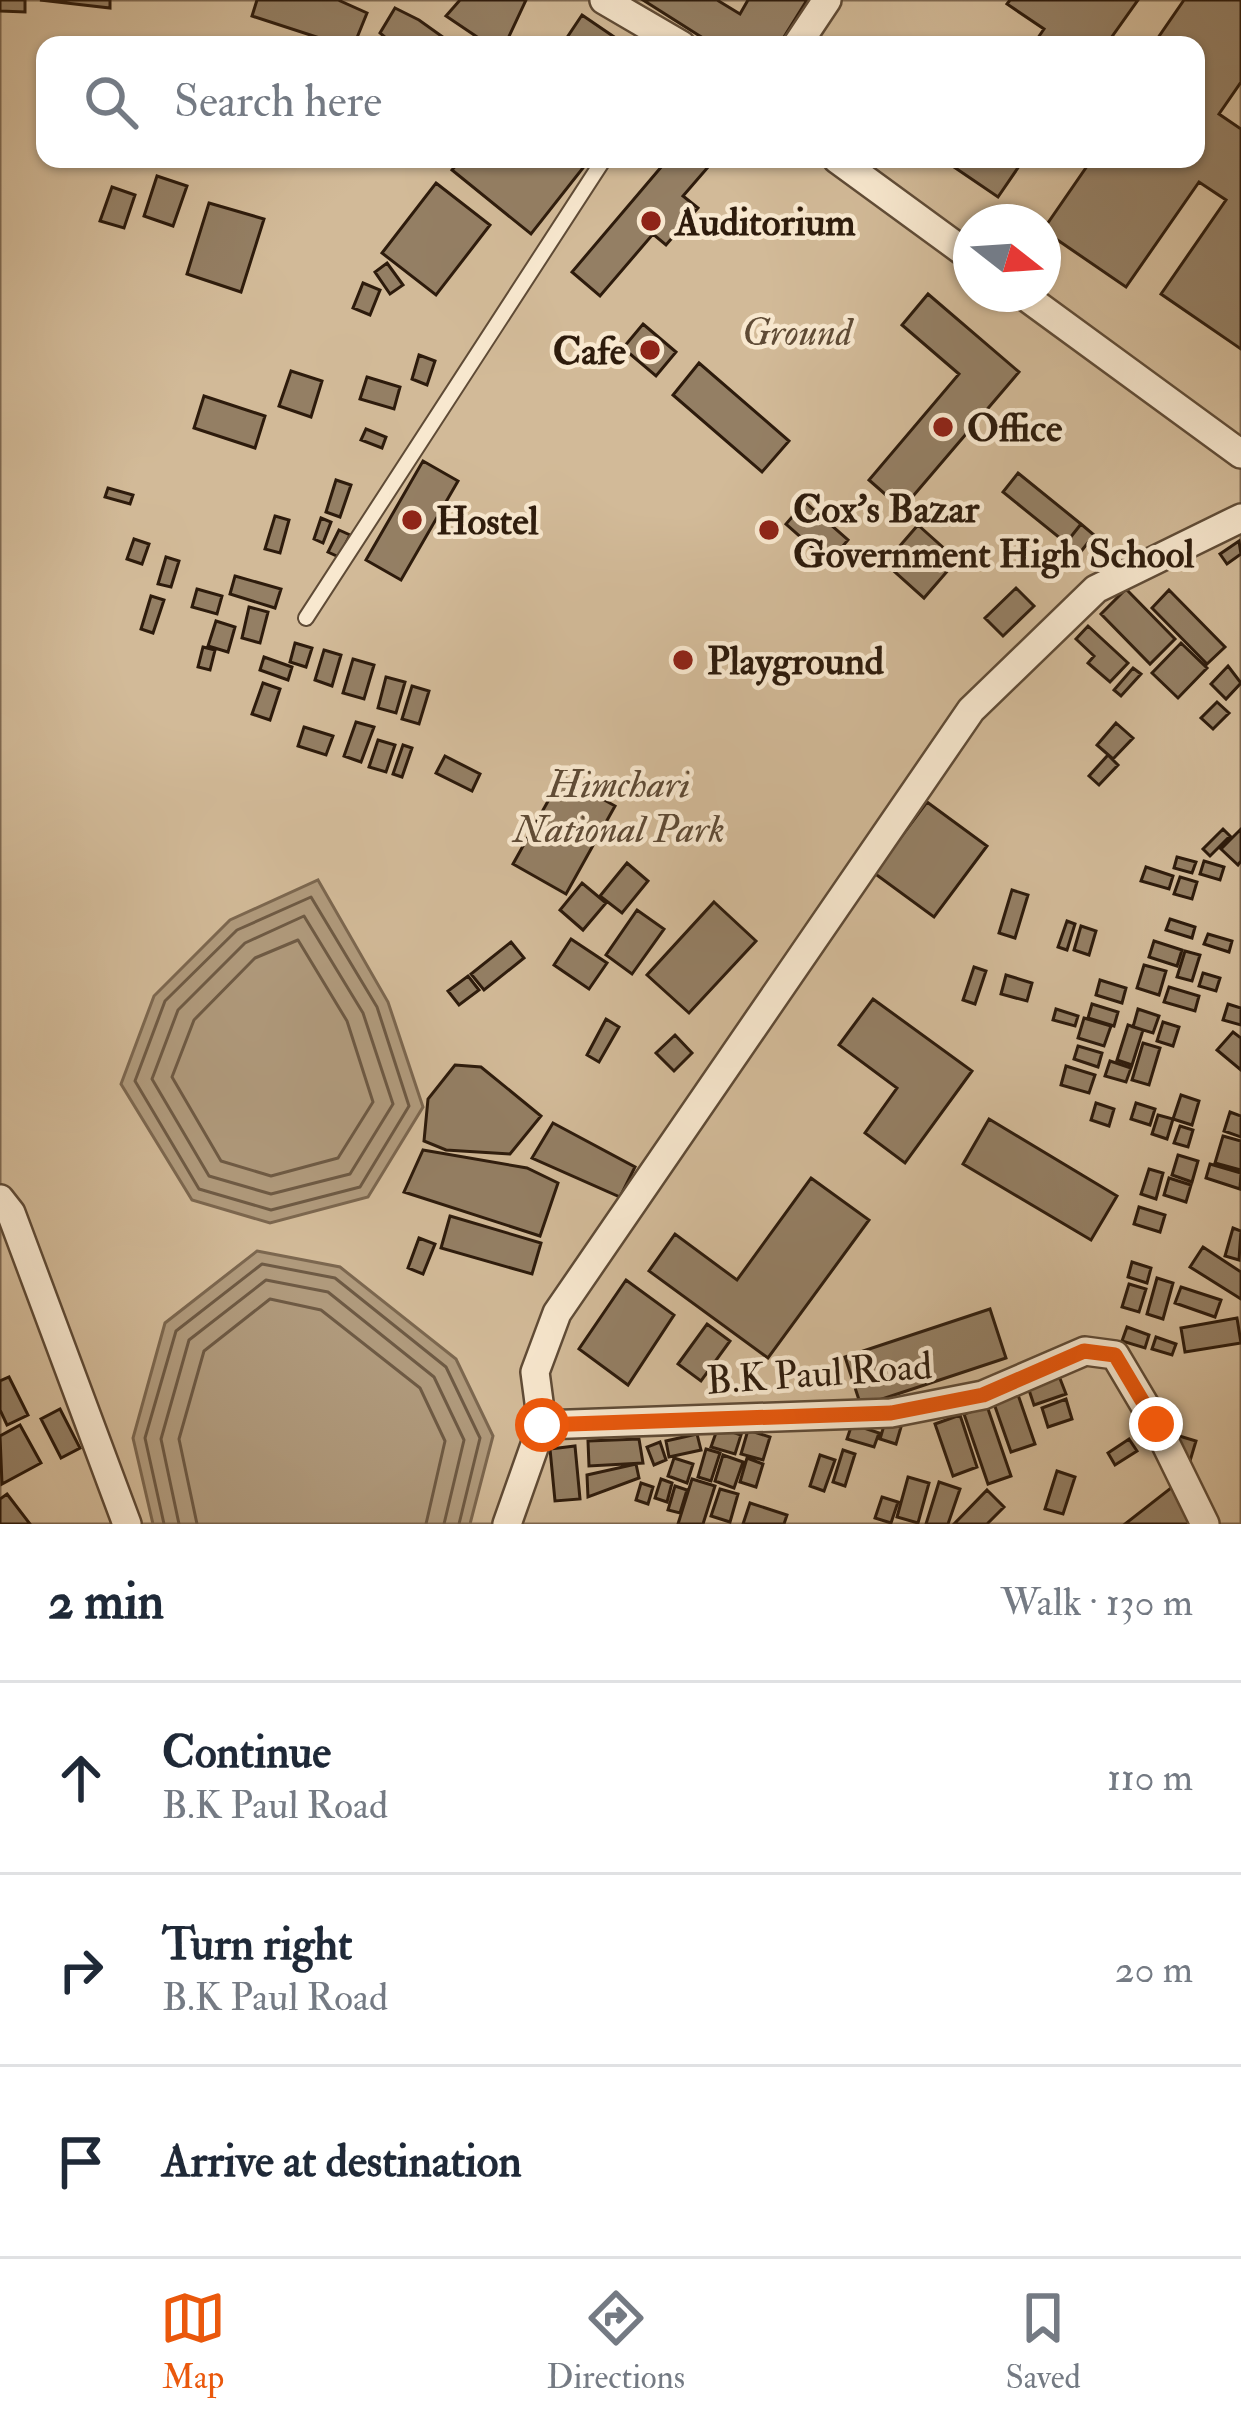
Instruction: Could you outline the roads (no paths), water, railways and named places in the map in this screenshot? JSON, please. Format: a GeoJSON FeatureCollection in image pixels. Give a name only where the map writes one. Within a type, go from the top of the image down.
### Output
{"type":"FeatureCollection","features":[{"type":"Feature","properties":{"kind":"street"},"geometry":{"type":"LineString","coordinates":[[604,0],[665,36]]}},
{"type":"Feature","properties":{"kind":"street"},"geometry":{"type":"LineString","coordinates":[[802,36],[827,0]]}},
{"type":"Feature","properties":{"kind":"street"},"geometry":{"type":"LineString","coordinates":[[850,168],[953,244]]}},
{"type":"Feature","properties":{"kind":"street"},"geometry":{"type":"LineString","coordinates":[[1047,312],[1241,454]]}},
{"type":"Feature","properties":{"kind":"street"},"geometry":{"type":"LineString","coordinates":[[507,1524],[542,1425],[535,1372],[557,1313],[971,710],[1096,589],[1241,518]]}},
{"type":"Feature","properties":{"kind":"street"},"geometry":{"type":"LineString","coordinates":[[0,1199],[11,1213],[127,1524]]}},
{"type":"Feature","properties":{"kind":"street","name":"B.K Paul Road"},"geometry":{"type":"LineString","coordinates":[[542,1425],[891,1413],[983,1395],[1084,1351],[1115,1355],[1205,1524]]}},
{"type":"Feature","properties":{"kind":"lane"},"geometry":{"type":"LineString","coordinates":[[306,619],[598,168]]}},
{"type":"Feature","properties":{"kind":"water"},"geometry":{"type":"Polygon","coordinates":[[[318,880],[388,1002],[423,1107],[368,1197],[270,1223],[192,1200],[121,1084],[154,996],[230,920],[318,880]]]}},
{"type":"Feature","properties":{"kind":"water"},"geometry":{"type":"Polygon","coordinates":[[[257,1251],[340,1267],[456,1359],[493,1436],[470,1524],[153,1524],[133,1438],[165,1323],[257,1251]]]}},
{"type":"Feature","properties":{"kind":"place","name":"Auditorium"},"geometry":{"type":"Point","coordinates":[651,221]}},
{"type":"Feature","properties":{"kind":"place","name":"Cafe"},"geometry":{"type":"Point","coordinates":[650,350]}},
{"type":"Feature","properties":{"kind":"place","name":"Office"},"geometry":{"type":"Point","coordinates":[943,427]}},
{"type":"Feature","properties":{"kind":"place","name":"Hostel"},"geometry":{"type":"Point","coordinates":[412,520]}},
{"type":"Feature","properties":{"kind":"place","name":"Cox's Bazar Government High School"},"geometry":{"type":"Point","coordinates":[769,530]}},
{"type":"Feature","properties":{"kind":"place","name":"Playground"},"geometry":{"type":"Point","coordinates":[683,660]}},
{"type":"Feature","properties":{"kind":"park label","name":"Ground"},"geometry":{"type":"Point","coordinates":[797,331]}},
{"type":"Feature","properties":{"kind":"park label","name":"Himchari National Park"},"geometry":{"type":"Point","coordinates":[619,806]}}]}
